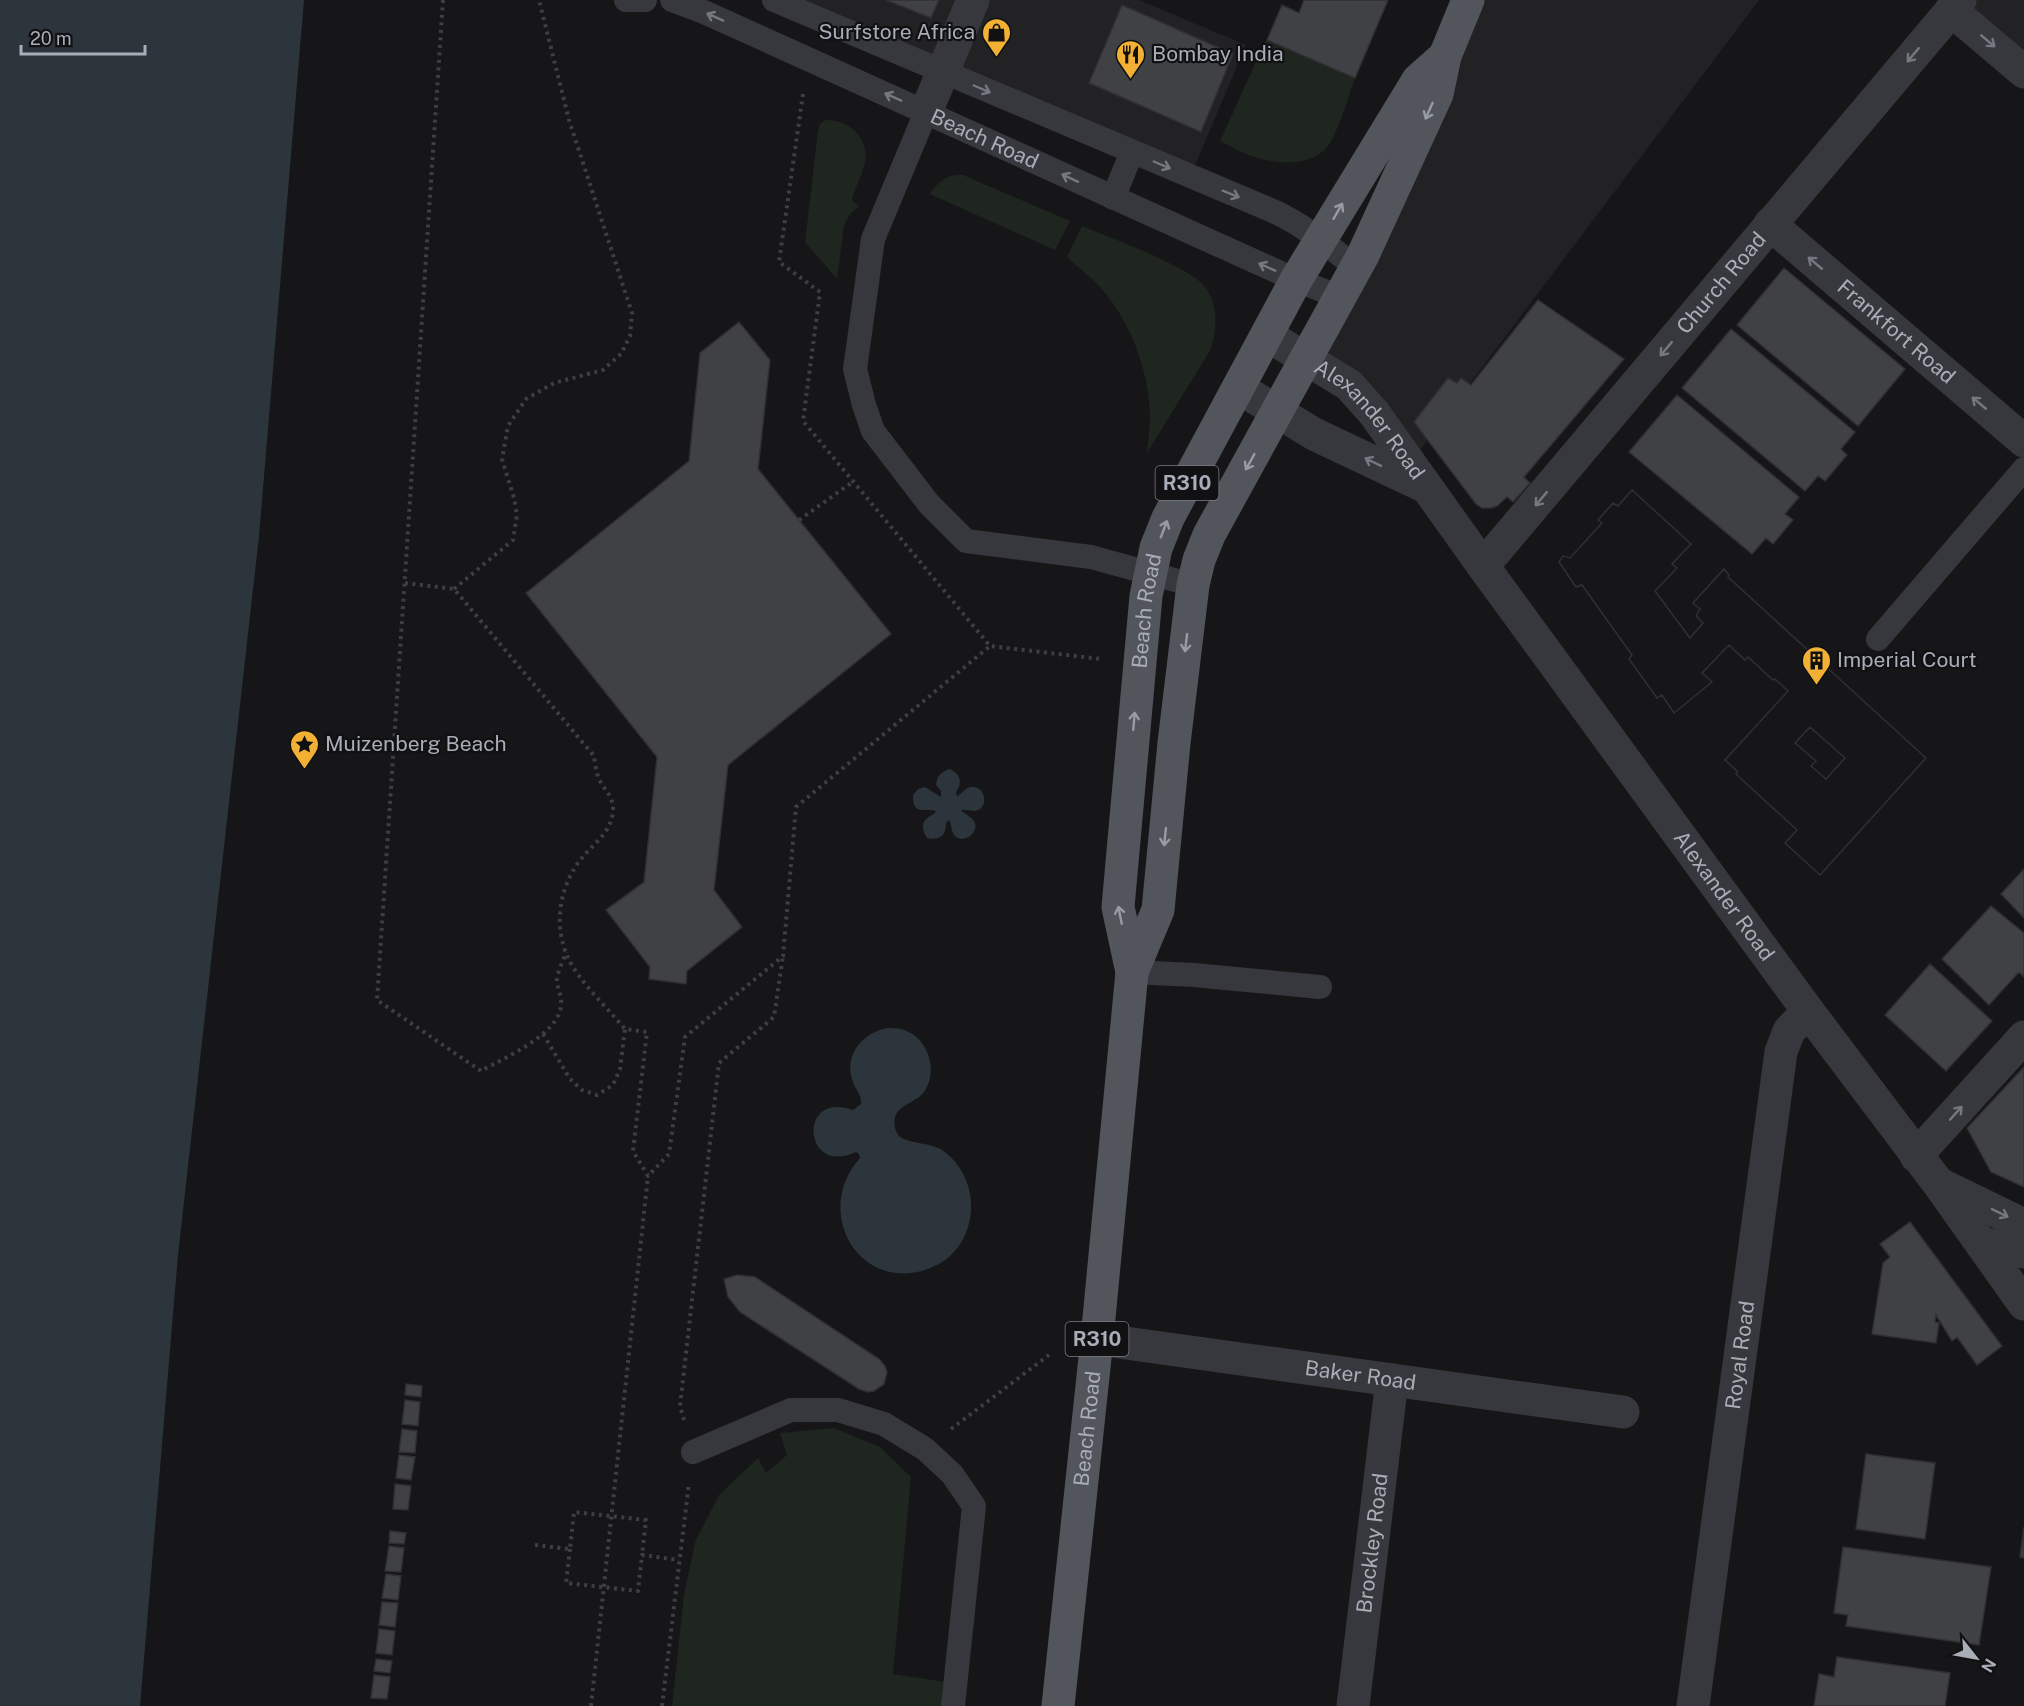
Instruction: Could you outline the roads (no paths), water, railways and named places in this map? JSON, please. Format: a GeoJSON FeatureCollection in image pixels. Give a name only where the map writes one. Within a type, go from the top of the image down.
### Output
{"type":"FeatureCollection","features":[{"type":"Feature","properties":{"kind":"main road","name":"R310"},"geometry":{"type":"LineString","coordinates":[[1445,56],[1468,0]]}},
{"type":"Feature","properties":{"kind":"main road","name":"Beach Road"},"geometry":{"type":"LineString","coordinates":[[1132,972],[1118,907],[1146,596],[1156,548],[1168,518],[1296,280],[1418,80],[1445,56]]}},
{"type":"Feature","properties":{"kind":"main road","name":"Beach Road"},"geometry":{"type":"LineString","coordinates":[[1058,1706],[1097,1339],[1132,972],[1158,910],[1174,743],[1199,561],[1209,535],[1357,268],[1437,94],[1445,56]]}},
{"type":"Feature","properties":{"kind":"street"},"geometry":{"type":"LineString","coordinates":[[926,112],[973,0]]}},
{"type":"Feature","properties":{"kind":"street"},"geometry":{"type":"LineString","coordinates":[[1956,5],[2024,72]]}},
{"type":"Feature","properties":{"kind":"street","name":"Church Road"},"geometry":{"type":"LineString","coordinates":[[1483,567],[1956,5]]}},
{"type":"Feature","properties":{"kind":"street","name":"Frankfort Road"},"geometry":{"type":"LineString","coordinates":[[1770,225],[2024,441]]}},
{"type":"Feature","properties":{"kind":"street","name":"Alexander Road"},"geometry":{"type":"LineString","coordinates":[[1267,336],[1349,385],[1387,429],[1483,567],[1808,1011],[1938,1183],[2024,1304]]}},
{"type":"Feature","properties":{"kind":"street","name":"Alexander Road"},"geometry":{"type":"LineString","coordinates":[[1239,388],[1314,434],[1426,487]]}},
{"type":"Feature","properties":{"kind":"street","name":"Royal Road"},"geometry":{"type":"LineString","coordinates":[[1693,1706],[1780,1052],[1790,1031],[1808,1011]]}},
{"type":"Feature","properties":{"kind":"street"},"geometry":{"type":"LineString","coordinates":[[1916,1156],[2024,1037]]}},
{"type":"Feature","properties":{"kind":"street"},"geometry":{"type":"LineString","coordinates":[[1938,1183],[2024,1225]]}},
{"type":"Feature","properties":{"kind":"street"},"geometry":{"type":"LineString","coordinates":[[1981,1243],[2024,1252]]}},
{"type":"Feature","properties":{"kind":"street","name":"Baker Road"},"geometry":{"type":"LineString","coordinates":[[1097,1339],[1623,1412]]}},
{"type":"Feature","properties":{"kind":"street","name":"Brockley Road"},"geometry":{"type":"LineString","coordinates":[[1353,1706],[1392,1380]]}},
{"type":"Feature","properties":{"kind":"lane"},"geometry":{"type":"LineString","coordinates":[[626,0],[645,0]]}},
{"type":"Feature","properties":{"kind":"lane","name":"Beach Road"},"geometry":{"type":"LineString","coordinates":[[672,0],[704,12],[1296,280],[1340,297]]}},
{"type":"Feature","properties":{"kind":"lane","name":"Beach Road"},"geometry":{"type":"LineString","coordinates":[[774,0],[1280,214],[1321,239],[1357,268]]}},
{"type":"Feature","properties":{"kind":"lane"},"geometry":{"type":"LineString","coordinates":[[926,112],[873,238],[855,369],[873,431],[929,504],[966,541],[1090,557],[1194,585]]}},
{"type":"Feature","properties":{"kind":"lane"},"geometry":{"type":"LineString","coordinates":[[1113,198],[1132,152]]}},
{"type":"Feature","properties":{"kind":"lane"},"geometry":{"type":"LineString","coordinates":[[1878,639],[2024,469]]}},
{"type":"Feature","properties":{"kind":"lane"},"geometry":{"type":"LineString","coordinates":[[1132,972],[1194,975],[1320,987]]}},
{"type":"Feature","properties":{"kind":"lane"},"geometry":{"type":"LineString","coordinates":[[693,1452],[791,1410],[838,1410],[884,1424],[925,1449],[952,1474],[974,1506],[953,1706]]}},
{"type":"Feature","properties":{"kind":"place","name":"Surfstore Africa"},"geometry":{"type":"Point","coordinates":[996,58]}},
{"type":"Feature","properties":{"kind":"place","name":"Bombay India"},"geometry":{"type":"Point","coordinates":[1131,80]}},
{"type":"Feature","properties":{"kind":"place","name":"Imperial Court"},"geometry":{"type":"Point","coordinates":[1816,686]}},
{"type":"Feature","properties":{"kind":"place","name":"Muizenberg Beach"},"geometry":{"type":"Point","coordinates":[304,770]}}]}
